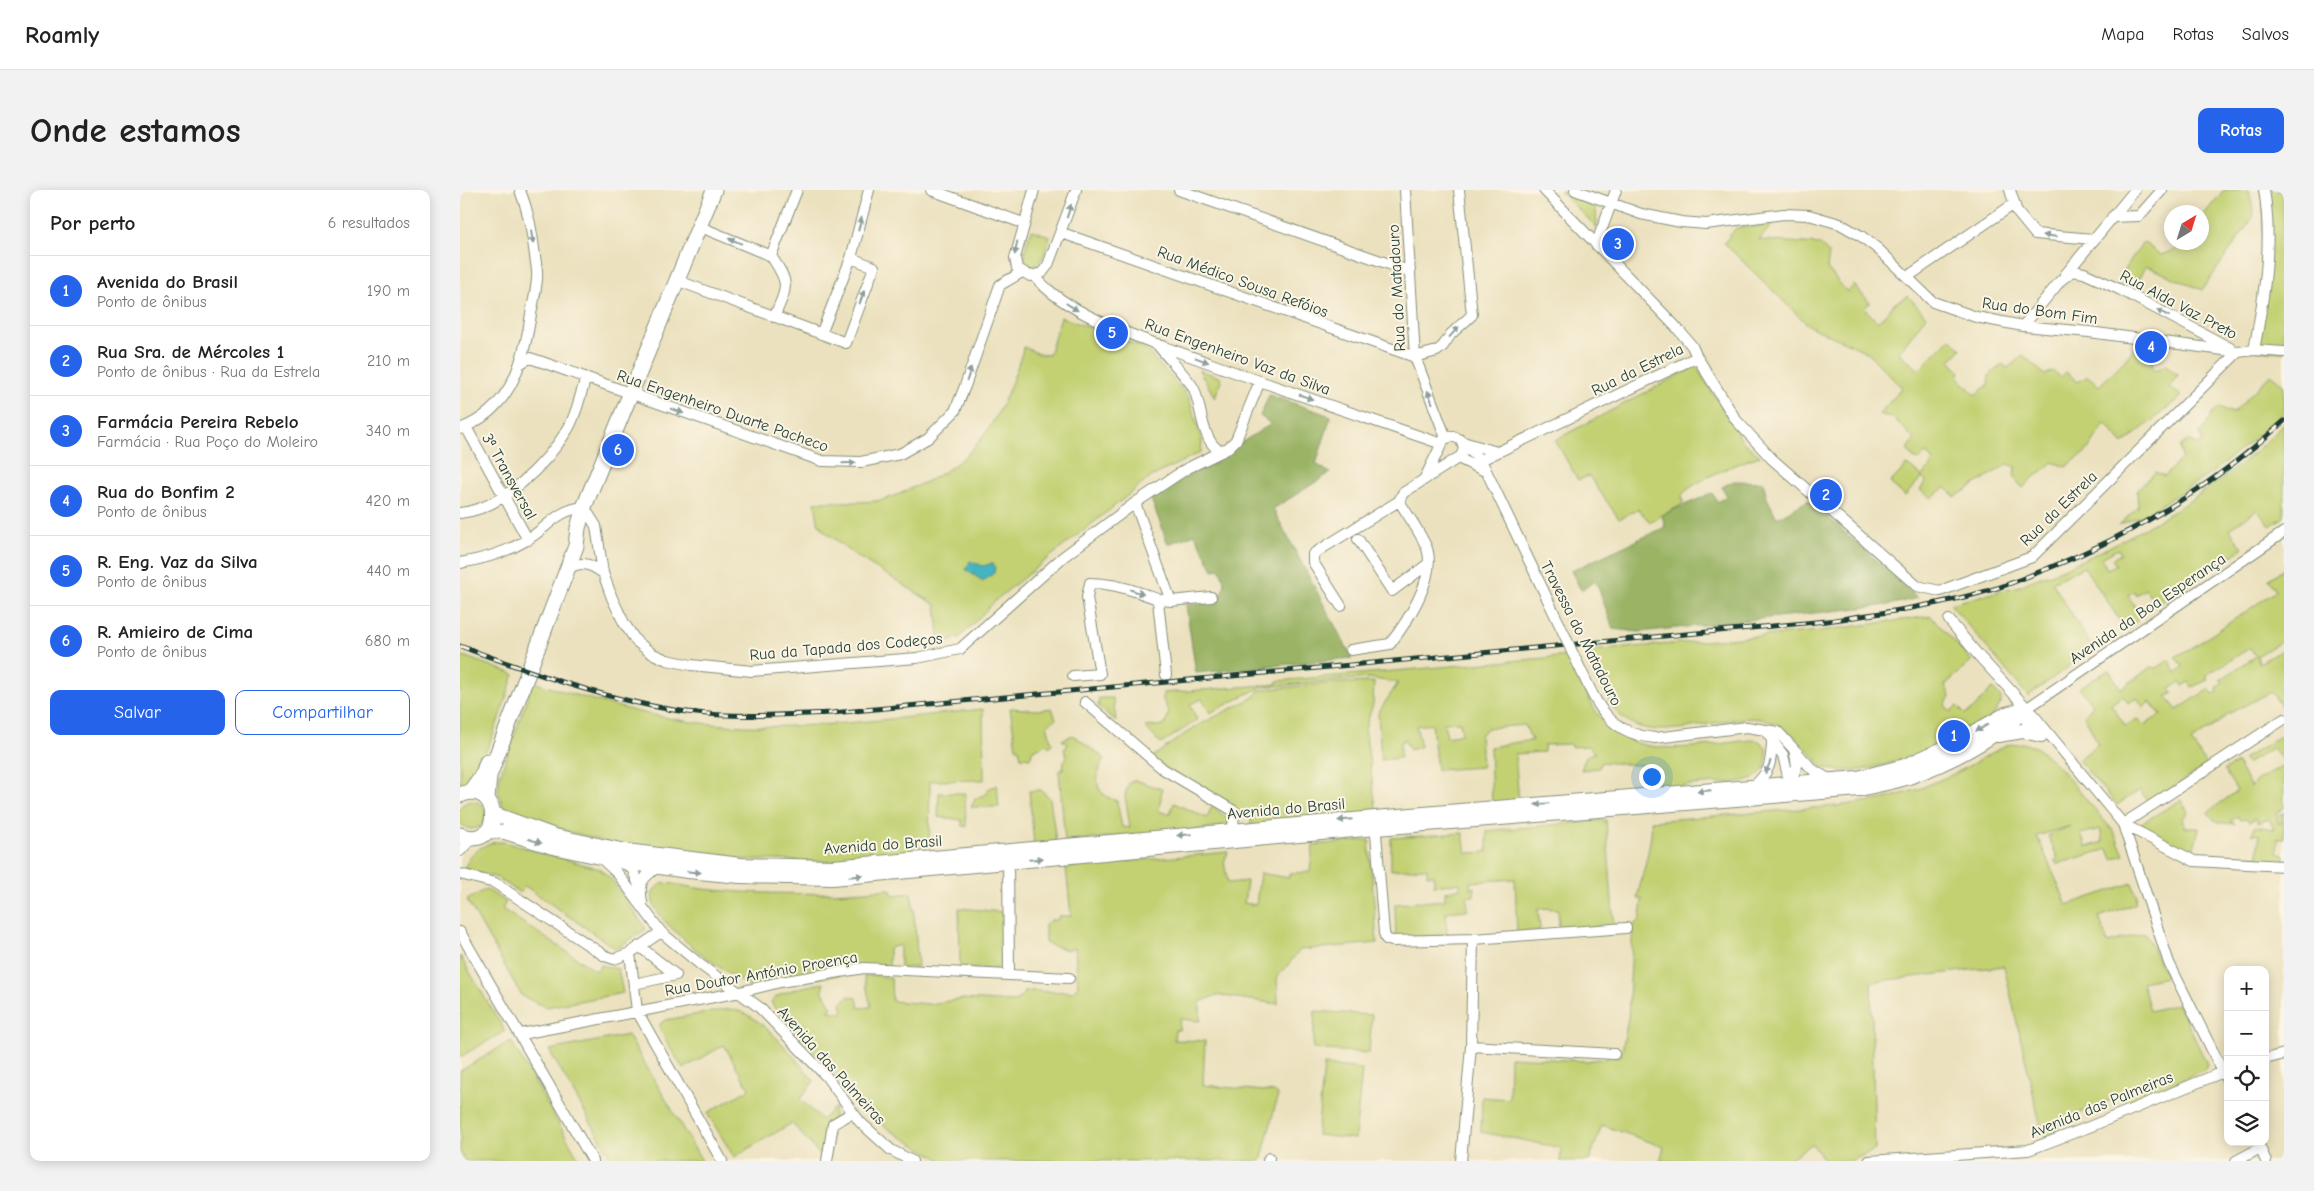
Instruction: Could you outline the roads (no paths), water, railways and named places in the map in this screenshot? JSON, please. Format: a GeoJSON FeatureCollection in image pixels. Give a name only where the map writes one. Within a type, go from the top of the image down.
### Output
{"type":"FeatureCollection","features":[{"type":"Feature","properties":{"kind":"main road"},"geometry":{"type":"LineString","coordinates":[[466,836],[488,831],[494,814],[486,798],[489,776],[576,546],[578,528],[584,507],[714,190]]}},
{"type":"Feature","properties":{"kind":"main road"},"geometry":{"type":"LineString","coordinates":[[465,794],[483,774],[566,548],[578,528]]}},
{"type":"Feature","properties":{"kind":"main road","name":"Avenida do Brasil"},"geometry":{"type":"LineString","coordinates":[[494,814],[623,862],[833,867],[1008,856],[1753,787],[1860,789],[1908,777],[1959,754],[1990,737],[2012,722],[2026,709]]}},
{"type":"Feature","properties":{"kind":"main road","name":"Avenida do Brasil"},"geometry":{"type":"LineString","coordinates":[[488,831],[505,832],[553,847],[623,862],[658,867],[740,876],[833,878],[1233,830],[1375,823],[1791,789],[1830,780],[1858,778],[1905,766],[1954,744],[2006,714],[2026,709]]}},
{"type":"Feature","properties":{"kind":"main road","name":"Avenida do Brasil"},"geometry":{"type":"LineString","coordinates":[[1990,737],[2005,732],[2023,731],[2041,735]]}},
{"type":"Feature","properties":{"kind":"main road"},"geometry":{"type":"LineString","coordinates":[[465,794],[486,798]]}},
{"type":"Feature","properties":{"kind":"street"},"geometry":{"type":"LineString","coordinates":[[463,428],[480,420],[498,405],[521,363],[538,278],[529,212],[520,190]]}},
{"type":"Feature","properties":{"kind":"street"},"geometry":{"type":"LineString","coordinates":[[772,256],[798,190]]}},
{"type":"Feature","properties":{"kind":"street"},"geometry":{"type":"LineString","coordinates":[[821,334],[851,258],[869,190]]}},
{"type":"Feature","properties":{"kind":"street"},"geometry":{"type":"LineString","coordinates":[[931,190],[1023,223]]}},
{"type":"Feature","properties":{"kind":"street"},"geometry":{"type":"LineString","coordinates":[[1034,190],[1023,223],[1015,258],[1017,268],[1026,275],[1035,276],[1042,273],[1048,265],[1062,233],[1076,190]]}},
{"type":"Feature","properties":{"kind":"street"},"geometry":{"type":"LineString","coordinates":[[1179,190],[1410,271]]}},
{"type":"Feature","properties":{"kind":"street","name":"Rua do Matadouro"},"geometry":{"type":"LineString","coordinates":[[1405,190],[1415,357],[1443,443]]}},
{"type":"Feature","properties":{"kind":"street"},"geometry":{"type":"LineString","coordinates":[[1415,357],[1438,351],[1451,334],[1472,315],[1459,190]]}},
{"type":"Feature","properties":{"kind":"street"},"geometry":{"type":"LineString","coordinates":[[1544,190],[1677,328],[1692,346],[1697,356]]}},
{"type":"Feature","properties":{"kind":"street","name":"Rua do Bom Fim"},"geometry":{"type":"LineString","coordinates":[[1575,190],[1641,214],[1681,222],[1706,224],[1784,214],[1809,215],[1840,224],[1861,236],[1933,302],[1976,317],[2023,326],[2089,332],[2238,352],[2254,350],[2284,352]]}},
{"type":"Feature","properties":{"kind":"street"},"geometry":{"type":"LineString","coordinates":[[1596,245],[1616,190]]}},
{"type":"Feature","properties":{"kind":"street"},"geometry":{"type":"LineString","coordinates":[[2010,190],[2016,208],[2035,234],[2093,239]]}},
{"type":"Feature","properties":{"kind":"street"},"geometry":{"type":"LineString","coordinates":[[2023,326],[2135,190]]}},
{"type":"Feature","properties":{"kind":"street"},"geometry":{"type":"LineString","coordinates":[[2112,217],[2140,216],[2162,190]]}},
{"type":"Feature","properties":{"kind":"street"},"geometry":{"type":"LineString","coordinates":[[2254,350],[2263,303],[2267,251],[2264,190]]}},
{"type":"Feature","properties":{"kind":"street"},"geometry":{"type":"LineString","coordinates":[[1907,278],[2016,208]]}},
{"type":"Feature","properties":{"kind":"street"},"geometry":{"type":"LineString","coordinates":[[698,226],[772,256],[784,275],[786,284],[774,317]]}},
{"type":"Feature","properties":{"kind":"street","name":"Rua Médico Sousa Refóios"},"geometry":{"type":"LineString","coordinates":[[1062,233],[1415,357]]}},
{"type":"Feature","properties":{"kind":"street"},"geometry":{"type":"LineString","coordinates":[[2093,239],[2082,263],[2107,283]]}},
{"type":"Feature","properties":{"kind":"street"},"geometry":{"type":"LineString","coordinates":[[676,280],[846,343],[874,267],[851,258]]}},
{"type":"Feature","properties":{"kind":"street"},"geometry":{"type":"LineString","coordinates":[[2061,280],[2073,271],[2084,272],[2107,283]]}},
{"type":"Feature","properties":{"kind":"street","name":"Rua Engenheiro Duarte Pacheco"},"geometry":{"type":"LineString","coordinates":[[521,363],[530,358],[822,462],[861,462],[900,454],[928,438],[954,411],[966,386],[1000,285],[1022,272]]}},
{"type":"Feature","properties":{"kind":"street","name":"Rua Engenheiro Vaz da Silva"},"geometry":{"type":"LineString","coordinates":[[1035,276],[1045,288],[1078,311],[1156,343],[1260,381],[1443,443]]}},
{"type":"Feature","properties":{"kind":"street","name":"Rua Alda Vaz Preto"},"geometry":{"type":"LineString","coordinates":[[2107,283],[2238,352]]}},
{"type":"Feature","properties":{"kind":"street"},"geometry":{"type":"LineString","coordinates":[[1156,343],[1194,388],[1213,446],[1218,450],[1227,450]]}},
{"type":"Feature","properties":{"kind":"street","name":"Rua da Estrela"},"geometry":{"type":"LineString","coordinates":[[1481,460],[1697,356],[1736,420],[1772,459],[1917,586],[1940,591],[2032,557],[2238,352]]}},
{"type":"Feature","properties":{"kind":"street"},"geometry":{"type":"LineString","coordinates":[[460,513],[473,512],[504,496],[522,483],[542,463],[569,427],[586,378]]}},
{"type":"Feature","properties":{"kind":"street"},"geometry":{"type":"LineString","coordinates":[[1171,601],[1135,503],[1186,468],[1227,450],[1236,440],[1260,381]]}},
{"type":"Feature","properties":{"kind":"street","name":"3ª Transversal"},"geometry":{"type":"LineString","coordinates":[[463,428],[528,540]]}},
{"type":"Feature","properties":{"kind":"street"},"geometry":{"type":"LineString","coordinates":[[1425,478],[1443,443],[1456,437],[1463,444],[1497,452]]}},
{"type":"Feature","properties":{"kind":"street"},"geometry":{"type":"LineString","coordinates":[[1443,443],[1446,457],[1456,458],[1486,471]]}},
{"type":"Feature","properties":{"kind":"street"},"geometry":{"type":"LineString","coordinates":[[1341,606],[1313,562],[1313,554],[1399,501],[1403,493],[1463,452],[1463,444]]}},
{"type":"Feature","properties":{"kind":"street","name":"Travessa do Matadouro"},"geometry":{"type":"LineString","coordinates":[[1463,444],[1481,460],[1572,652],[1601,710],[1611,722],[1641,737],[1655,738],[1747,727],[1765,730]]}},
{"type":"Feature","properties":{"kind":"street"},"geometry":{"type":"LineString","coordinates":[[1351,650],[1390,644],[1406,623],[1428,577],[1428,551],[1399,501]]}},
{"type":"Feature","properties":{"kind":"street","name":"Rua da Tapada dos Codeços"},"geometry":{"type":"LineString","coordinates":[[584,507],[596,526],[603,573],[624,623],[636,641],[651,653],[667,660],[691,666],[752,671],[917,658],[960,649],[1064,557],[1135,503]]}},
{"type":"Feature","properties":{"kind":"street"},"geometry":{"type":"LineString","coordinates":[[460,563],[489,558],[528,540],[554,518],[571,508],[584,507]]}},
{"type":"Feature","properties":{"kind":"street","name":"Avenida da Boa Esperança"},"geometry":{"type":"LineString","coordinates":[[2026,709],[2284,532]]}},
{"type":"Feature","properties":{"kind":"street"},"geometry":{"type":"LineString","coordinates":[[1358,539],[1392,591],[1428,564]]}},
{"type":"Feature","properties":{"kind":"street"},"geometry":{"type":"LineString","coordinates":[[567,569],[581,563],[591,564],[603,573]]}},
{"type":"Feature","properties":{"kind":"street"},"geometry":{"type":"LineString","coordinates":[[1074,676],[1100,674],[1087,597],[1090,583],[1105,583],[1121,587],[1158,600],[1171,601],[1211,597]]}},
{"type":"Feature","properties":{"kind":"street"},"geometry":{"type":"LineString","coordinates":[[1158,600],[1166,675]]}},
{"type":"Feature","properties":{"kind":"street"},"geometry":{"type":"LineString","coordinates":[[1949,620],[2065,753],[2123,824],[2170,963],[2224,1068]]}},
{"type":"Feature","properties":{"kind":"street"},"geometry":{"type":"LineString","coordinates":[[1085,702],[1163,769],[1234,811],[1233,830]]}},
{"type":"Feature","properties":{"kind":"street"},"geometry":{"type":"LineString","coordinates":[[2026,709],[2024,718],[2027,725],[2065,753]]}},
{"type":"Feature","properties":{"kind":"street"},"geometry":{"type":"LineString","coordinates":[[2123,824],[2284,719]]}},
{"type":"Feature","properties":{"kind":"street"},"geometry":{"type":"LineString","coordinates":[[1765,730],[1772,742],[1783,754],[1791,789]]}},
{"type":"Feature","properties":{"kind":"street"},"geometry":{"type":"LineString","coordinates":[[1765,730],[1778,732],[1812,769],[1830,780]]}},
{"type":"Feature","properties":{"kind":"street"},"geometry":{"type":"LineString","coordinates":[[1753,787],[1764,776],[1771,764],[1772,742]]}},
{"type":"Feature","properties":{"kind":"street"},"geometry":{"type":"LineString","coordinates":[[1791,789],[1797,766],[1794,749]]}},
{"type":"Feature","properties":{"kind":"street"},"geometry":{"type":"LineString","coordinates":[[1375,823],[1386,939],[1392,941],[1473,940],[1626,928]]}},
{"type":"Feature","properties":{"kind":"street"},"geometry":{"type":"LineString","coordinates":[[2123,824],[2194,861],[2284,866]]}},
{"type":"Feature","properties":{"kind":"street"},"geometry":{"type":"LineString","coordinates":[[460,851],[466,836]]}},
{"type":"Feature","properties":{"kind":"street"},"geometry":{"type":"LineString","coordinates":[[1008,856],[1009,975]]}},
{"type":"Feature","properties":{"kind":"street"},"geometry":{"type":"LineString","coordinates":[[623,862],[633,870],[639,886]]}},
{"type":"Feature","properties":{"kind":"street","name":"Avenida das Palmeiras"},"geometry":{"type":"LineString","coordinates":[[623,862],[642,907],[661,932],[702,966],[760,1007],[826,1076],[848,1104],[852,1113],[891,1150],[912,1161]]}},
{"type":"Feature","properties":{"kind":"street"},"geometry":{"type":"LineString","coordinates":[[639,886],[645,875],[658,867]]}},
{"type":"Feature","properties":{"kind":"street"},"geometry":{"type":"LineString","coordinates":[[460,874],[495,883],[605,956],[614,959],[630,953],[661,932]]}},
{"type":"Feature","properties":{"kind":"street","name":"Avenida das Palmeiras"},"geometry":{"type":"LineString","coordinates":[[639,886],[642,907]]}},
{"type":"Feature","properties":{"kind":"street"},"geometry":{"type":"LineString","coordinates":[[460,932],[593,1161]]}},
{"type":"Feature","properties":{"kind":"street"},"geometry":{"type":"LineString","coordinates":[[1461,1161],[1471,1046],[1473,940]]}},
{"type":"Feature","properties":{"kind":"street"},"geometry":{"type":"LineString","coordinates":[[634,984],[676,975],[639,946]]}},
{"type":"Feature","properties":{"kind":"street"},"geometry":{"type":"LineString","coordinates":[[630,953],[637,1011],[722,1161]]}},
{"type":"Feature","properties":{"kind":"street","name":"Rua Doutor António Proença"},"geometry":{"type":"LineString","coordinates":[[520,1034],[740,992],[780,982],[864,968],[1068,978]]}},
{"type":"Feature","properties":{"kind":"street"},"geometry":{"type":"LineString","coordinates":[[1471,1046],[1614,1054]]}},
{"type":"Feature","properties":{"kind":"street"},"geometry":{"type":"LineString","coordinates":[[2269,1058],[2284,1054]]}},
{"type":"Feature","properties":{"kind":"street","name":"Avenida das Palmeiras"},"geometry":{"type":"LineString","coordinates":[[1874,1160],[2028,1150],[2089,1127],[2224,1070]]}},
{"type":"Feature","properties":{"kind":"street"},"geometry":{"type":"LineString","coordinates":[[828,1161],[833,1124],[852,1113]]}},
{"type":"Feature","properties":{"kind":"street"},"geometry":{"type":"LineString","coordinates":[[2236,1161],[2258,1146]]}},
{"type":"Feature","properties":{"kind":"street"},"geometry":{"type":"LineString","coordinates":[[2259,1146],[2266,1161]]}},
{"type":"Feature","properties":{"kind":"water"},"geometry":{"type":"Polygon","coordinates":[[[970,561],[983,566],[993,563],[995,567],[994,573],[983,581],[966,570],[970,561]]]}},
{"type":"Feature","properties":{"kind":"railway"},"geometry":{"type":"LineString","coordinates":[[460,646],[572,685],[629,701],[687,712],[759,716],[832,713],[1827,621],[1911,608],[1974,595],[2007,585],[2077,556],[2141,524],[2201,487],[2284,421]]}},
{"type":"Feature","properties":{"kind":"place","name":"Farmácia Pereira Rebelo"},"geometry":{"type":"Point","coordinates":[1618,244]}},
{"type":"Feature","properties":{"kind":"place","name":"R. Eng. Vaz da Silva"},"geometry":{"type":"Point","coordinates":[1112,333]}},
{"type":"Feature","properties":{"kind":"place","name":"Rua do Bonfim 2"},"geometry":{"type":"Point","coordinates":[2151,347]}},
{"type":"Feature","properties":{"kind":"place","name":"R. Amieiro de Cima"},"geometry":{"type":"Point","coordinates":[618,450]}},
{"type":"Feature","properties":{"kind":"place","name":"Rua Sra. de Mércoles 1"},"geometry":{"type":"Point","coordinates":[1826,495]}},
{"type":"Feature","properties":{"kind":"place","name":"Avenida do Brasil"},"geometry":{"type":"Point","coordinates":[1954,736]}}]}
